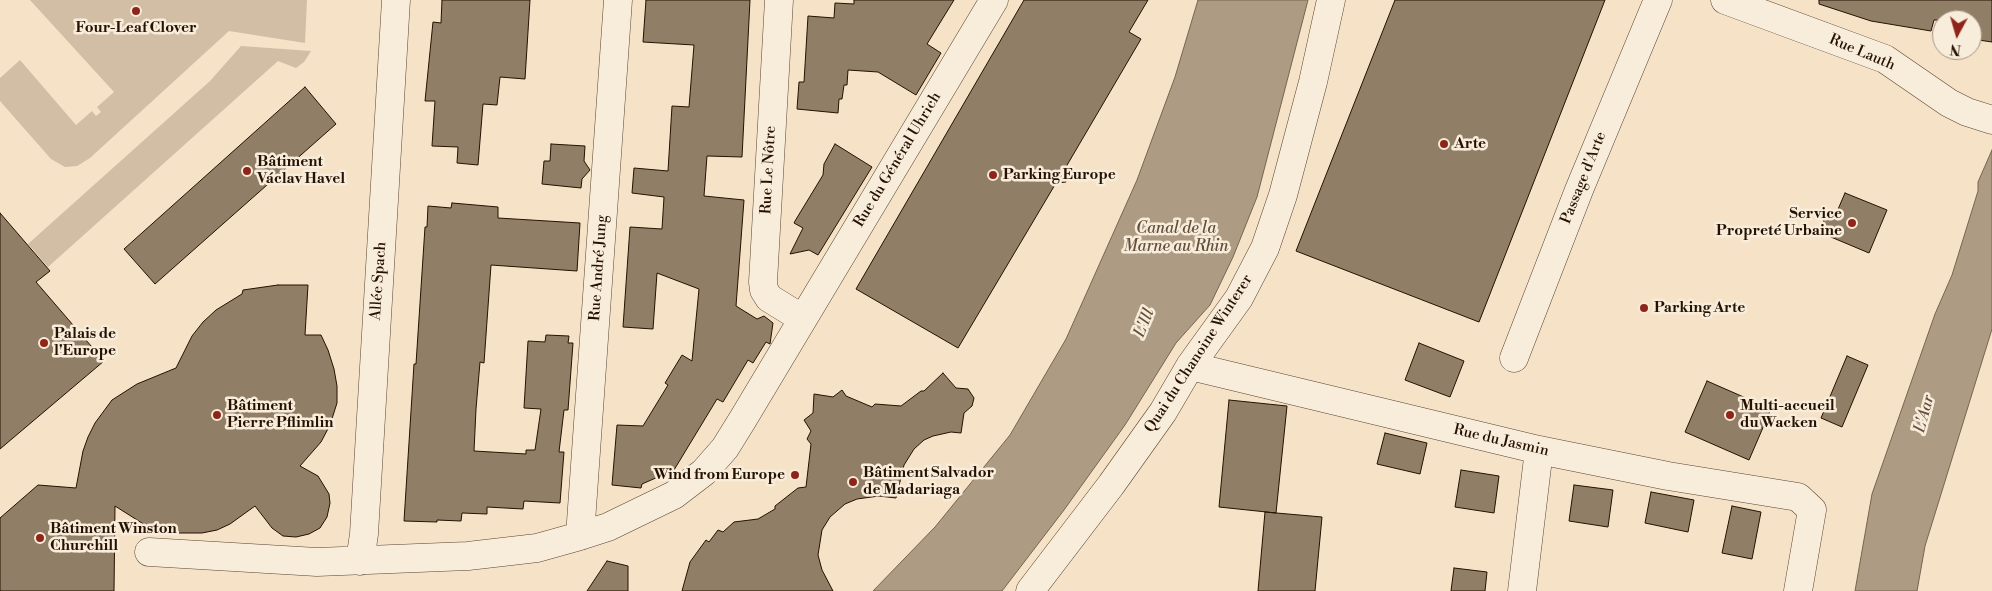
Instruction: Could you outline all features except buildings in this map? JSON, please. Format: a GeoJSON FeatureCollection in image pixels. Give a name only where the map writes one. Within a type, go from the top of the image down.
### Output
{"type":"FeatureCollection","features":[{"type":"Feature","properties":{"kind":"street","name":"Allée Spach"},"geometry":{"type":"LineString","coordinates":[[360,561],[364,534],[396,0]]}},
{"type":"Feature","properties":{"kind":"street","name":"Rue André Jung"},"geometry":{"type":"LineString","coordinates":[[580,536],[618,0]]}},
{"type":"Feature","properties":{"kind":"street","name":"Rue Le Nôtre"},"geometry":{"type":"LineString","coordinates":[[779,0],[763,282],[764,290],[769,298],[803,319]]}},
{"type":"Feature","properties":{"kind":"street","name":"Rue du Général Uhrich"},"geometry":{"type":"LineString","coordinates":[[149,552],[317,562],[468,556],[498,553],[537,548],[608,528],[674,495],[704,472],[725,448],[994,0]]}},
{"type":"Feature","properties":{"kind":"street","name":"Quai du Chanoine Winterer"},"geometry":{"type":"LineString","coordinates":[[1030,591],[1111,485],[1163,412],[1190,366],[1239,298],[1265,248],[1285,186],[1313,82],[1331,0]]}},
{"type":"Feature","properties":{"kind":"street","name":"Passage d'Arte"},"geometry":{"type":"LineString","coordinates":[[1514,358],[1579,190],[1658,0]]}},
{"type":"Feature","properties":{"kind":"street","name":"Rue Lauth"},"geometry":{"type":"LineString","coordinates":[[1725,0],[1885,59],[1949,103],[1967,112],[1992,120]]}},
{"type":"Feature","properties":{"kind":"street","name":"Rue du Jasmin"},"geometry":{"type":"LineString","coordinates":[[1190,366],[1539,450],[1668,476],[1798,497],[1812,510],[1798,591]]}},
{"type":"Feature","properties":{"kind":"street"},"geometry":{"type":"LineString","coordinates":[[1522,591],[1539,450]]}},
{"type":"Feature","properties":{"kind":"shaded area"},"geometry":{"type":"Polygon","coordinates":[[[30,0],[307,0],[305,43],[229,31],[90,158],[77,166],[65,167],[51,159],[0,101],[0,78],[20,60],[76,125],[92,111],[96,116],[101,112],[97,107],[114,92],[30,0]]]}},
{"type":"Feature","properties":{"kind":"shaded area"},"geometry":{"type":"Polygon","coordinates":[[[241,46],[311,51],[304,62],[296,68],[278,61],[48,267],[28,244],[210,81],[241,46]]]}},
{"type":"Feature","properties":{"kind":"water","name":"Canal de la Marne au Rhin"},"geometry":{"type":"Polygon","coordinates":[[[1198,0],[1308,0],[1257,197],[1233,257],[1210,305],[1176,343],[1125,425],[1064,510],[1002,591],[873,591],[935,527],[1010,435],[1066,339],[1137,180],[1175,77],[1198,0]]]}},
{"type":"Feature","properties":{"kind":"water","name":"L'Aar"},"geometry":{"type":"Polygon","coordinates":[[[1992,150],[1992,329],[1925,546],[1917,591],[1855,591],[1872,494],[1935,314],[1952,275],[1978,191],[1978,182],[1992,150]]]}},
{"type":"Feature","properties":{"kind":"place","name":"Four-Leaf Clover"},"geometry":{"type":"Point","coordinates":[136,11]}},
{"type":"Feature","properties":{"kind":"place","name":"Arte"},"geometry":{"type":"Point","coordinates":[1444,144]}},
{"type":"Feature","properties":{"kind":"place","name":"Bâtiment Václav Havel"},"geometry":{"type":"Point","coordinates":[247,171]}},
{"type":"Feature","properties":{"kind":"place","name":"Parking Europe"},"geometry":{"type":"Point","coordinates":[993,175]}},
{"type":"Feature","properties":{"kind":"place","name":"Service Propreté Urbaine"},"geometry":{"type":"Point","coordinates":[1852,223]}},
{"type":"Feature","properties":{"kind":"place","name":"Parking Arte"},"geometry":{"type":"Point","coordinates":[1644,308]}},
{"type":"Feature","properties":{"kind":"place","name":"Palais de l'Europe"},"geometry":{"type":"Point","coordinates":[44,343]}},
{"type":"Feature","properties":{"kind":"place","name":"Bâtiment Pierre Pflimlin"},"geometry":{"type":"Point","coordinates":[217,415]}},
{"type":"Feature","properties":{"kind":"place","name":"Multi-accueil du Wacken"},"geometry":{"type":"Point","coordinates":[1730,415]}},
{"type":"Feature","properties":{"kind":"place","name":"Wind from Europe"},"geometry":{"type":"Point","coordinates":[795,475]}},
{"type":"Feature","properties":{"kind":"place","name":"Bâtiment Salvador de Madariaga"},"geometry":{"type":"Point","coordinates":[853,482]}},
{"type":"Feature","properties":{"kind":"place","name":"Bâtiment Winston Churchill"},"geometry":{"type":"Point","coordinates":[40,538]}},
{"type":"Feature","properties":{"kind":"water label","name":"L'Ill"},"geometry":{"type":"Point","coordinates":[1145,323]}}]}
